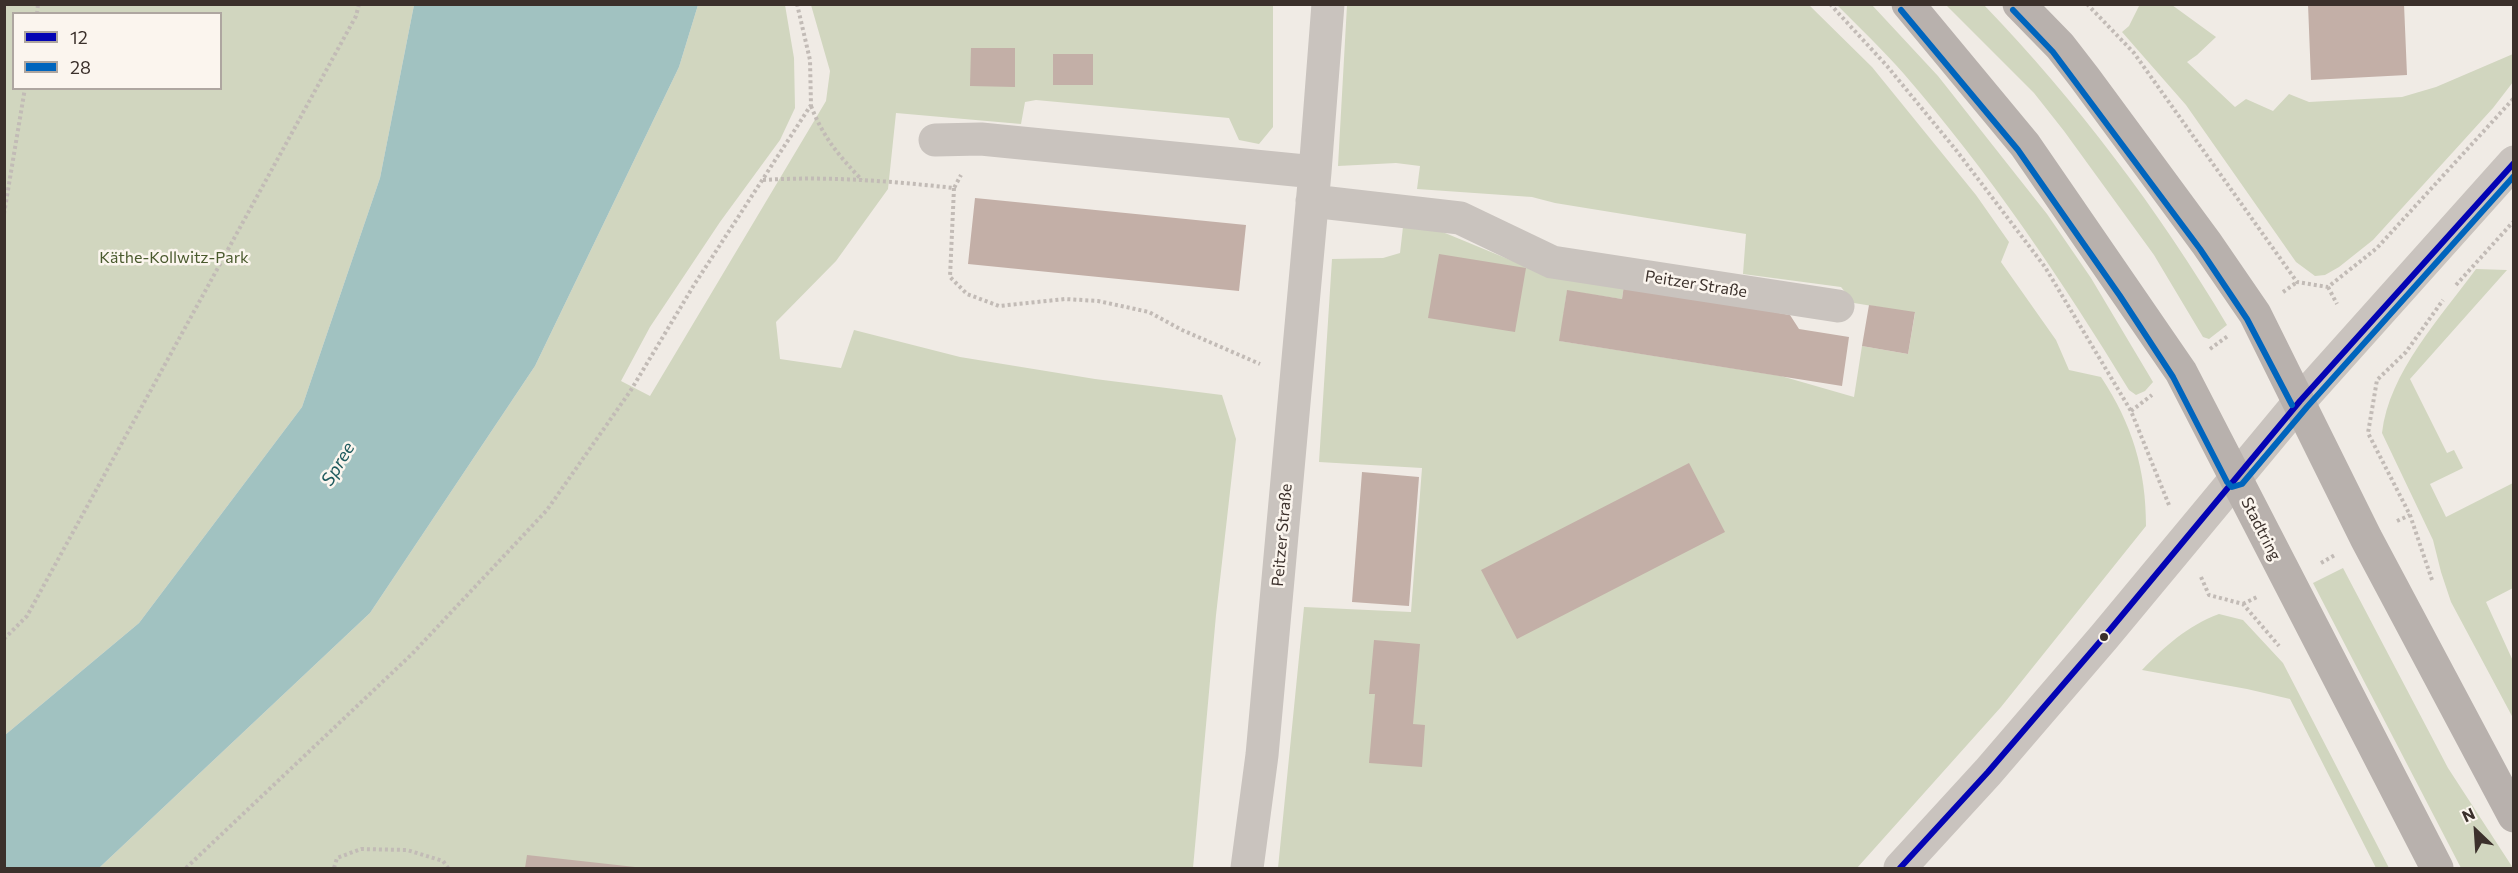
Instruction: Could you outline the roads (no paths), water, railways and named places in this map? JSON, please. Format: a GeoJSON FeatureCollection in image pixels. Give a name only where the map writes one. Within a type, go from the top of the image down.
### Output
{"type":"FeatureCollection","features":[{"type":"Feature","properties":{"kind":"main road","name":"Stadtring"},"geometry":{"type":"LineString","coordinates":[[1908,4],[2025,145],[2181,372],[2437,868]]}},
{"type":"Feature","properties":{"kind":"main road"},"geometry":{"type":"LineString","coordinates":[[2019,4],[2060,46],[2084,77],[2207,244],[2255,314],[2366,538],[2514,816]]}},
{"type":"Feature","properties":{"kind":"street","name":"Peitzer Straße"},"geometry":{"type":"LineString","coordinates":[[1247,868],[1262,755],[1314,186],[1328,4]]}},
{"type":"Feature","properties":{"kind":"street","name":"Peitzer Straße"},"geometry":{"type":"LineString","coordinates":[[935,140],[981,139],[1314,186],[1460,218],[1552,262],[1838,306]]}},
{"type":"Feature","properties":{"kind":"street"},"geometry":{"type":"LineString","coordinates":[[1900,868],[2083,662],[2300,401],[2514,162]]}},
{"type":"Feature","properties":{"kind":"water","name":"Spree"},"geometry":{"type":"Polygon","coordinates":[[[414,5],[698,5],[679,67],[535,366],[370,613],[99,868],[5,868],[5,735],[139,623],[302,407],[380,178],[414,5]]]}},
{"type":"Feature","properties":{"kind":"park label","name":"Käthe-Kollwitz-Park"},"geometry":{"type":"Point","coordinates":[174,258]}}]}
